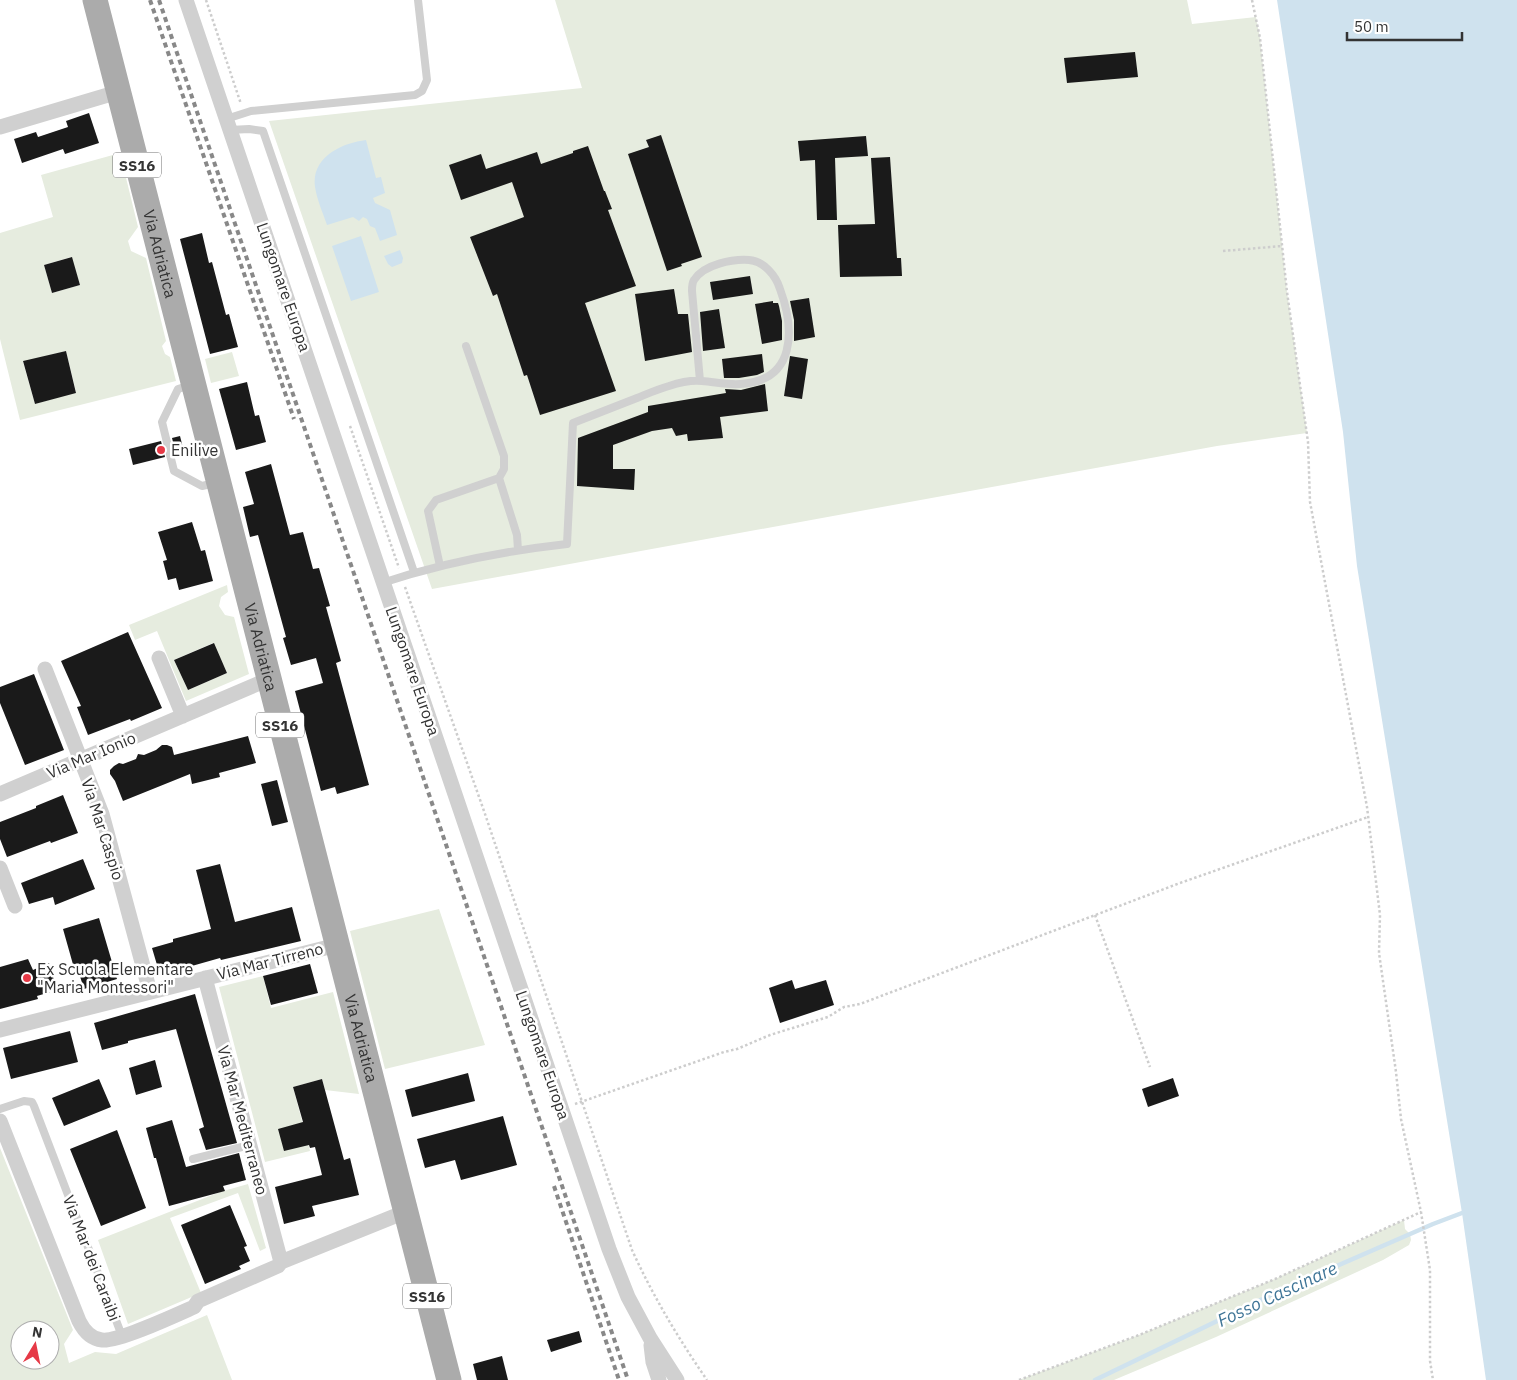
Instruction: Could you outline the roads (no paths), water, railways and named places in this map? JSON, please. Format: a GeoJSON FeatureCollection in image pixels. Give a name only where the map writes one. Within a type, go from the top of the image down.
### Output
{"type":"FeatureCollection","features":[{"type":"Feature","properties":{"kind":"main road","name":"Via Adriatica"},"geometry":{"type":"LineString","coordinates":[[95,0],[449,1380]]}},
{"type":"Feature","properties":{"kind":"street","name":"Lungomare Europa"},"geometry":{"type":"LineString","coordinates":[[186,0],[609,1249],[628,1298],[650,1338],[678,1380]]}},
{"type":"Feature","properties":{"kind":"street"},"geometry":{"type":"LineString","coordinates":[[0,127],[118,92]]}},
{"type":"Feature","properties":{"kind":"street"},"geometry":{"type":"LineString","coordinates":[[159,658],[183,716]]}},
{"type":"Feature","properties":{"kind":"street","name":"Via Mar Caspio"},"geometry":{"type":"LineString","coordinates":[[45,669],[102,814],[150,992]]}},
{"type":"Feature","properties":{"kind":"street","name":"Via Mar Ionio"},"geometry":{"type":"LineString","coordinates":[[0,794],[269,679]]}},
{"type":"Feature","properties":{"kind":"street"},"geometry":{"type":"LineString","coordinates":[[0,868],[15,906]]}},
{"type":"Feature","properties":{"kind":"street","name":"Via Mar Tirreno"},"geometry":{"type":"LineString","coordinates":[[0,1030],[337,944]]}},
{"type":"Feature","properties":{"kind":"street","name":"Via Mar Mediterraneo"},"geometry":{"type":"LineString","coordinates":[[205,978],[281,1262]]}},
{"type":"Feature","properties":{"kind":"street","name":"Via Mar dei Caraibi"},"geometry":{"type":"LineString","coordinates":[[0,1121],[82,1328],[96,1339],[108,1340],[122,1336]]}},
{"type":"Feature","properties":{"kind":"street"},"geometry":{"type":"LineString","coordinates":[[122,1336],[194,1307],[198,1301],[278,1266],[281,1262],[405,1212]]}},
{"type":"Feature","properties":{"kind":"street","name":"Lungomare Europa"},"geometry":{"type":"LineString","coordinates":[[650,1338],[654,1362],[660,1380]]}},
{"type":"Feature","properties":{"kind":"lane"},"geometry":{"type":"LineString","coordinates":[[228,125],[250,111],[415,94],[422,91],[427,80],[418,0]]}},
{"type":"Feature","properties":{"kind":"lane"},"geometry":{"type":"LineString","coordinates":[[228,125],[263,131],[414,572]]}},
{"type":"Feature","properties":{"kind":"lane"},"geometry":{"type":"LineString","coordinates":[[382,583],[414,572],[440,566],[518,550],[567,544],[573,423],[668,386],[700,381],[738,384],[754,383],[769,377],[780,367],[786,356],[789,339],[787,309],[779,284],[766,266],[756,261],[740,260],[716,265],[701,273],[693,281],[692,291],[700,381]]}},
{"type":"Feature","properties":{"kind":"lane"},"geometry":{"type":"LineString","coordinates":[[440,566],[428,511],[436,500],[499,478],[504,469],[504,456],[466,346]]}},
{"type":"Feature","properties":{"kind":"lane"},"geometry":{"type":"LineString","coordinates":[[193,385],[178,389],[162,422],[174,471],[202,486],[218,482]]}},
{"type":"Feature","properties":{"kind":"lane"},"geometry":{"type":"LineString","coordinates":[[499,478],[517,535],[518,550]]}},
{"type":"Feature","properties":{"kind":"lane","name":"Via Mar dei Caraibi"},"geometry":{"type":"LineString","coordinates":[[0,1108],[24,1101],[32,1102],[122,1336]]}},
{"type":"Feature","properties":{"kind":"lane"},"geometry":{"type":"LineString","coordinates":[[193,1159],[250,1145]]}},
{"type":"Feature","properties":{"kind":"water"},"geometry":{"type":"Polygon","coordinates":[[[1277,0],[1517,0],[1517,1380],[1486,1380],[1462,1213],[1357,566],[1343,432],[1277,0]]]}},
{"type":"Feature","properties":{"kind":"water"},"geometry":{"type":"Polygon","coordinates":[[[366,140],[376,178],[381,177],[385,193],[373,198],[375,203],[390,210],[397,235],[380,241],[375,228],[370,226],[367,219],[363,217],[359,221],[353,217],[327,225],[315,187],[315,176],[318,167],[330,153],[347,144],[366,140]]]}},
{"type":"Feature","properties":{"kind":"water"},"geometry":{"type":"Polygon","coordinates":[[[361,236],[379,292],[351,301],[332,246],[361,236]]]}},
{"type":"Feature","properties":{"kind":"water"},"geometry":{"type":"Polygon","coordinates":[[[400,250],[403,258],[402,263],[392,267],[384,256],[400,250]]]}},
{"type":"Feature","properties":{"kind":"waterway","name":"Fosso Cascinare"},"geometry":{"type":"LineString","coordinates":[[1095,1380],[1277,1292],[1462,1213]]}},
{"type":"Feature","properties":{"kind":"railway"},"geometry":{"type":"LineString","coordinates":[[150,0],[294,419]]}},
{"type":"Feature","properties":{"kind":"railway"},"geometry":{"type":"LineString","coordinates":[[159,0],[628,1380]]}},
{"type":"Feature","properties":{"kind":"railway"},"geometry":{"type":"LineString","coordinates":[[554,1186],[619,1380]]}},
{"type":"Feature","properties":{"kind":"place","name":"Enilive"},"geometry":{"type":"Point","coordinates":[161,450]}},
{"type":"Feature","properties":{"kind":"place","name":"Ex Scuola Elementare \"Maria Montessori\""},"geometry":{"type":"Point","coordinates":[27,978]}}]}
